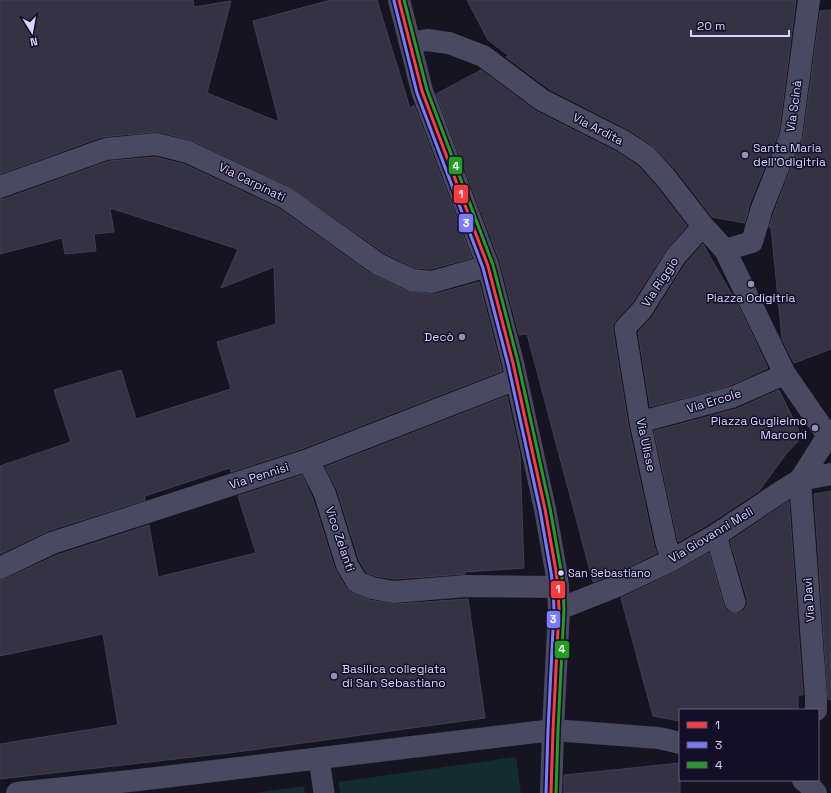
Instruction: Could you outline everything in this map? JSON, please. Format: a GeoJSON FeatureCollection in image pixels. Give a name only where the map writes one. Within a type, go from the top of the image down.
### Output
{"type":"FeatureCollection","features":[{"type":"Feature","properties":{"kind":"street"},"geometry":{"type":"LineString","coordinates":[[399,0],[422,91],[488,266],[516,379],[544,509],[557,579],[559,609],[551,793]]}},
{"type":"Feature","properties":{"kind":"street","name":"Via Scinà"},"geometry":{"type":"LineString","coordinates":[[725,250],[752,242],[762,208],[791,135],[808,0]]}},
{"type":"Feature","properties":{"kind":"street","name":"Via Ardita"},"geometry":{"type":"LineString","coordinates":[[410,43],[427,40],[449,43],[483,56],[542,100],[623,141],[646,156],[665,177],[698,227],[725,250],[785,374],[829,434]]}},
{"type":"Feature","properties":{"kind":"street","name":"Via Carpinati"},"geometry":{"type":"LineString","coordinates":[[0,187],[106,149],[156,144],[188,152],[286,198],[378,264],[412,280],[432,282],[488,266]]}},
{"type":"Feature","properties":{"kind":"street","name":"Via Riggio"},"geometry":{"type":"LineString","coordinates":[[625,328],[642,310],[676,256],[698,227]]}},
{"type":"Feature","properties":{"kind":"street","name":"Via Ulisse"},"geometry":{"type":"LineString","coordinates":[[625,328],[640,422],[666,543],[672,560]]}},
{"type":"Feature","properties":{"kind":"street","name":"Via Ercole"},"geometry":{"type":"LineString","coordinates":[[640,422],[733,397],[785,374]]}},
{"type":"Feature","properties":{"kind":"street","name":"Via Pennisi"},"geometry":{"type":"LineString","coordinates":[[0,568],[52,544],[308,460],[516,379]]}},
{"type":"Feature","properties":{"kind":"street"},"geometry":{"type":"LineString","coordinates":[[800,480],[829,434]]}},
{"type":"Feature","properties":{"kind":"street","name":"Vico Zelanti"},"geometry":{"type":"LineString","coordinates":[[308,460],[325,494],[347,565],[357,582],[372,588],[394,592],[557,579]]}},
{"type":"Feature","properties":{"kind":"street"},"geometry":{"type":"LineString","coordinates":[[800,480],[831,474]]}},
{"type":"Feature","properties":{"kind":"street","name":"Via Giovanni Meli"},"geometry":{"type":"LineString","coordinates":[[559,609],[617,586],[672,560],[716,535],[800,480]]}},
{"type":"Feature","properties":{"kind":"street","name":"Via Davì"},"geometry":{"type":"LineString","coordinates":[[800,480],[816,707]]}},
{"type":"Feature","properties":{"kind":"street"},"geometry":{"type":"LineString","coordinates":[[716,535],[735,602]]}},
{"type":"Feature","properties":{"kind":"street"},"geometry":{"type":"LineString","coordinates":[[816,707],[831,714]]}},
{"type":"Feature","properties":{"kind":"street"},"geometry":{"type":"LineString","coordinates":[[17,793],[135,785],[319,758],[553,730],[659,738],[679,743]]}},
{"type":"Feature","properties":{"kind":"street"},"geometry":{"type":"LineString","coordinates":[[319,758],[324,793]]}},
{"type":"Feature","properties":{"kind":"green space"},"geometry":{"type":"Polygon","coordinates":[[[516,757],[521,793],[340,793],[338,782],[516,757]]]}},
{"type":"Feature","properties":{"kind":"green space"},"geometry":{"type":"Polygon","coordinates":[[[304,786],[305,793],[255,793],[304,786]]]}},
{"type":"Feature","properties":{"kind":"building"},"geometry":{"type":"Polygon","coordinates":[[[0,0],[193,0],[194,7],[231,1],[207,93],[279,122],[253,21],[331,0],[377,0],[410,108],[414,105],[472,258],[431,269],[415,268],[384,253],[291,187],[193,141],[159,132],[102,137],[0,174],[0,0]]]}},
{"type":"Feature","properties":{"kind":"building"},"geometry":{"type":"Polygon","coordinates":[[[467,0],[796,0],[779,132],[750,203],[745,223],[712,217],[675,169],[653,146],[629,130],[549,89],[506,57],[509,56],[488,40],[467,0]]]}},
{"type":"Feature","properties":{"kind":"building"},"geometry":{"type":"Polygon","coordinates":[[[831,10],[831,349],[794,363],[782,339],[771,227],[769,227],[803,137],[820,11],[831,10]]]}},
{"type":"Feature","properties":{"kind":"building"},"geometry":{"type":"Polygon","coordinates":[[[481,70],[536,111],[617,152],[638,166],[687,226],[666,250],[632,303],[613,325],[628,424],[654,546],[657,553],[612,575],[593,582],[527,334],[519,335],[500,262],[436,94],[481,70]]]}},
{"type":"Feature","properties":{"kind":"building"},"geometry":{"type":"Polygon","coordinates":[[[155,157],[184,164],[280,209],[371,274],[407,291],[435,294],[479,282],[502,371],[304,448],[231,472],[230,468],[145,496],[145,500],[48,531],[0,554],[0,466],[71,442],[54,390],[121,370],[136,419],[231,389],[217,342],[276,324],[274,267],[221,288],[238,249],[110,208],[114,232],[94,234],[96,251],[65,254],[62,238],[0,254],[0,199],[4,199],[109,161],[155,157]]]}},
{"type":"Feature","properties":{"kind":"building"},"geometry":{"type":"Polygon","coordinates":[[[703,244],[739,307],[768,368],[729,386],[650,407],[638,332],[652,317],[686,263],[703,244]]]}},
{"type":"Feature","properties":{"kind":"building"},"geometry":{"type":"Polygon","coordinates":[[[779,390],[802,437],[786,454],[759,491],[709,524],[678,542],[654,431],[736,409],[779,390]]]}},
{"type":"Feature","properties":{"kind":"building"},"geometry":{"type":"Polygon","coordinates":[[[507,396],[520,455],[524,568],[395,579],[375,576],[366,572],[359,560],[337,490],[325,467],[507,396]]]}},
{"type":"Feature","properties":{"kind":"building"},"geometry":{"type":"Polygon","coordinates":[[[302,475],[313,499],[335,569],[346,588],[352,593],[370,600],[395,604],[468,599],[485,718],[237,752],[0,779],[0,744],[118,725],[103,634],[0,656],[0,580],[57,555],[149,525],[158,577],[256,553],[238,496],[302,475]]]}},
{"type":"Feature","properties":{"kind":"building"},"geometry":{"type":"Polygon","coordinates":[[[831,491],[831,700],[828,699],[814,494],[831,491]]]}},
{"type":"Feature","properties":{"kind":"building"},"geometry":{"type":"Polygon","coordinates":[[[789,501],[803,695],[798,695],[798,709],[679,709],[679,721],[653,716],[621,598],[677,571],[709,553],[724,606],[727,611],[739,613],[744,610],[747,605],[747,599],[730,541],[789,501]]]}},
{"type":"Feature","properties":{"kind":"building"},"geometry":{"type":"Polygon","coordinates":[[[679,763],[680,793],[564,793],[564,775],[679,763]]]}},
{"type":"Feature","properties":{"kind":"transit line","name":"1"},"geometry":{"type":"LineString","coordinates":[[399,0],[422,91],[488,266],[513,363],[545,509],[556,571],[559,609],[551,793]]}},
{"type":"Feature","properties":{"kind":"transit line","name":"4"},"geometry":{"type":"LineString","coordinates":[[404,0],[427,90],[493,265],[518,362],[550,508],[561,570],[564,609],[556,793]]}},
{"type":"Feature","properties":{"kind":"transit line","name":"3"},"geometry":{"type":"LineString","coordinates":[[394,1],[417,93],[483,268],[508,364],[540,510],[551,572],[554,609],[546,793]]}},
{"type":"Feature","properties":{"kind":"place","name":"Santa Maria dell'Odigitria"},"geometry":{"type":"Point","coordinates":[745,155]}},
{"type":"Feature","properties":{"kind":"place","name":"Piazza Odigitria"},"geometry":{"type":"Point","coordinates":[751,284]}},
{"type":"Feature","properties":{"kind":"place","name":"Decò"},"geometry":{"type":"Point","coordinates":[462,337]}},
{"type":"Feature","properties":{"kind":"place","name":"Piazza Guglielmo Marconi"},"geometry":{"type":"Point","coordinates":[815,428]}},
{"type":"Feature","properties":{"kind":"place","name":"San Sebastiano"},"geometry":{"type":"Point","coordinates":[561,573]}},
{"type":"Feature","properties":{"kind":"place","name":"Basilica collegiata di San Sebastiano"},"geometry":{"type":"Point","coordinates":[334,676]}}]}
